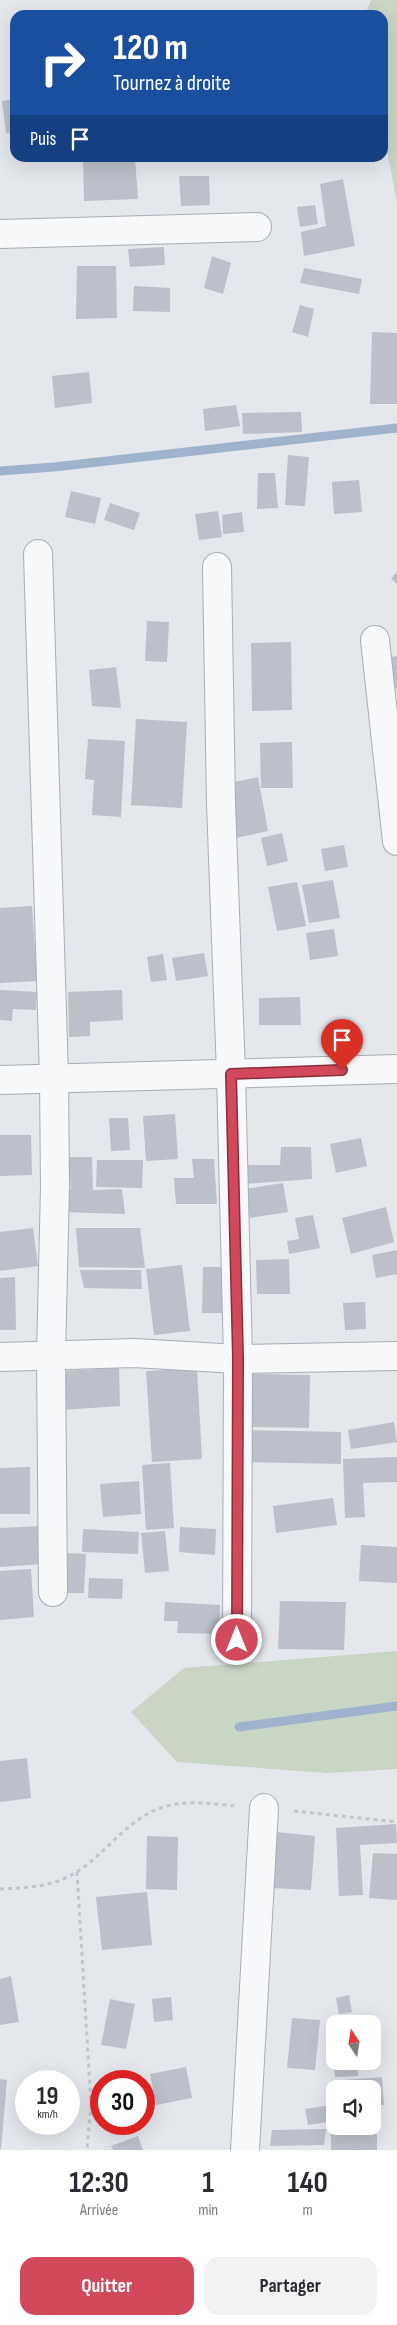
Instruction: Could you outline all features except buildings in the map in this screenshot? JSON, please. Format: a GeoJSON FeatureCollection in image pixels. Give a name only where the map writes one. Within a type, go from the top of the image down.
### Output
{"type":"FeatureCollection","features":[{"type":"Feature","properties":{"kind":"street"},"geometry":{"type":"LineString","coordinates":[[0,234],[257,227]]}},
{"type":"Feature","properties":{"kind":"street"},"geometry":{"type":"LineString","coordinates":[[38,554],[54,1078],[55,1187],[51,1356],[53,1592]]}},
{"type":"Feature","properties":{"kind":"street"},"geometry":{"type":"LineString","coordinates":[[217,567],[221,804],[231,1074],[238,1358],[237,1640]]}},
{"type":"Feature","properties":{"kind":"street"},"geometry":{"type":"LineString","coordinates":[[375,640],[397,841]]}},
{"type":"Feature","properties":{"kind":"street"},"geometry":{"type":"LineString","coordinates":[[0,1080],[397,1069]]}},
{"type":"Feature","properties":{"kind":"street"},"geometry":{"type":"LineString","coordinates":[[0,1357],[134,1353],[238,1358],[397,1356]]}},
{"type":"Feature","properties":{"kind":"street"},"geometry":{"type":"LineString","coordinates":[[245,2150],[264,1808]]}},
{"type":"Feature","properties":{"kind":"path"},"geometry":{"type":"LineString","coordinates":[[0,1889],[42,1887],[77,1872],[144,1815],[168,1805],[199,1803],[397,1822]]}},
{"type":"Feature","properties":{"kind":"path"},"geometry":{"type":"LineString","coordinates":[[77,1872],[91,2104],[88,2150]]}},
{"type":"Feature","properties":{"kind":"green space"},"geometry":{"type":"Polygon","coordinates":[[[371,0],[397,0],[397,202],[388,156],[388,10],[367,10],[371,0]]]}},
{"type":"Feature","properties":{"kind":"green space"},"geometry":{"type":"Polygon","coordinates":[[[397,1651],[397,1769],[327,1773],[177,1762],[131,1712],[184,1668],[397,1651]]]}},
{"type":"Feature","properties":{"kind":"waterway"},"geometry":{"type":"LineString","coordinates":[[0,471],[54,467],[397,428]]}},
{"type":"Feature","properties":{"kind":"waterway"},"geometry":{"type":"LineString","coordinates":[[239,1727],[397,1706]]}},
{"type":"Feature","properties":{"kind":"route"},"geometry":{"type":"LineString","coordinates":[[237,1640],[238,1358],[231,1074],[342,1070]]}}]}
